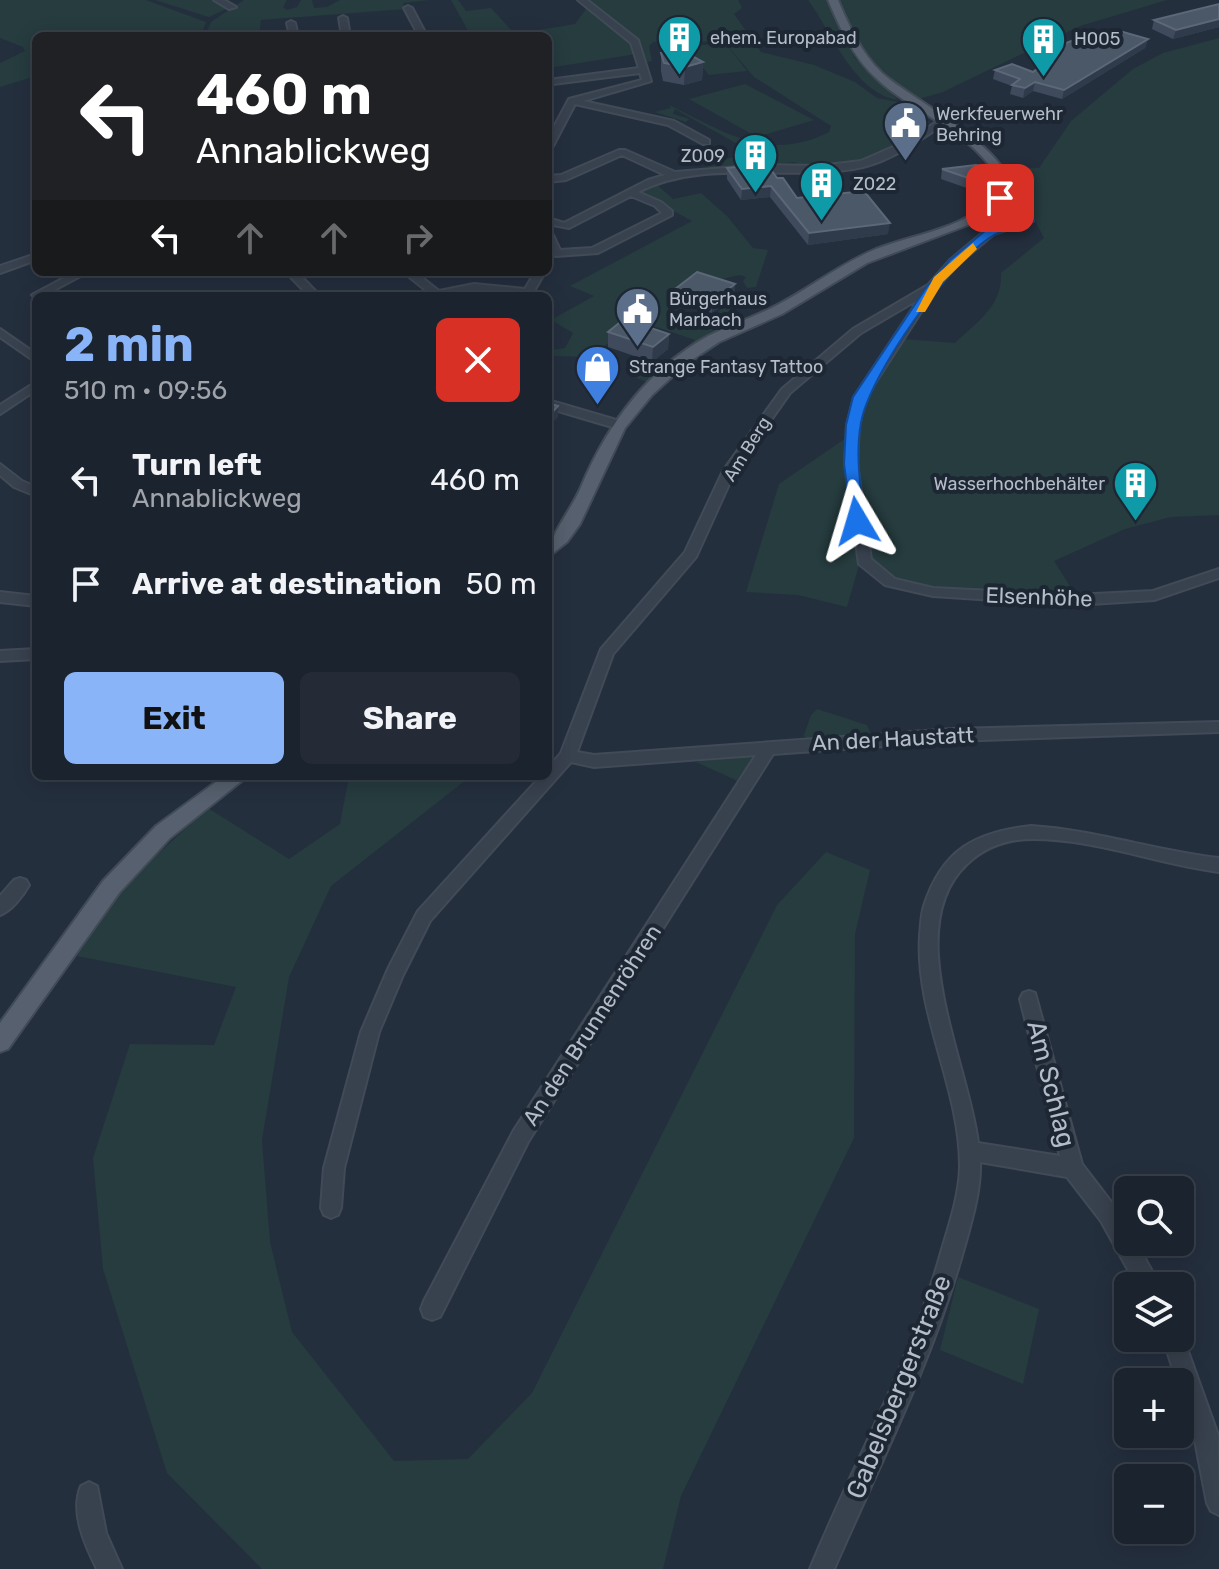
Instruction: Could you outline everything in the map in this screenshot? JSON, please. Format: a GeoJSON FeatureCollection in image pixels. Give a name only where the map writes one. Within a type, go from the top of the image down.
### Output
{"type":"FeatureCollection","features":[{"type":"Feature","properties":{"kind":"main road"},"geometry":{"type":"LineString","coordinates":[[552,548],[564,537],[580,510],[619,425],[654,387],[708,342],[791,304],[864,259],[975,219],[997,202],[1005,184],[1002,173],[985,153],[898,93],[869,66],[855,48],[833,0]]}},
{"type":"Feature","properties":{"kind":"main road"},"geometry":{"type":"LineString","coordinates":[[0,1042],[111,887],[173,824],[233,780]]}},
{"type":"Feature","properties":{"kind":"street"},"geometry":{"type":"LineString","coordinates":[[218,0],[232,7]]}},
{"type":"Feature","properties":{"kind":"street"},"geometry":{"type":"LineString","coordinates":[[552,138],[572,101],[647,81],[635,42],[582,0]]}},
{"type":"Feature","properties":{"kind":"street"},"geometry":{"type":"LineString","coordinates":[[408,8],[421,32]]}},
{"type":"Feature","properties":{"kind":"street"},"geometry":{"type":"LineString","coordinates":[[343,18],[345,32]]}},
{"type":"Feature","properties":{"kind":"street"},"geometry":{"type":"LineString","coordinates":[[291,23],[293,32]]}},
{"type":"Feature","properties":{"kind":"street"},"geometry":{"type":"LineString","coordinates":[[556,82],[645,68]]}},
{"type":"Feature","properties":{"kind":"street"},"geometry":{"type":"LineString","coordinates":[[572,101],[671,123],[706,142]]}},
{"type":"Feature","properties":{"kind":"street"},"geometry":{"type":"LineString","coordinates":[[552,222],[565,226],[630,192],[674,175],[764,168],[819,169],[863,164],[912,142],[941,122]]}},
{"type":"Feature","properties":{"kind":"street"},"geometry":{"type":"LineString","coordinates":[[552,179],[563,178],[622,152],[674,175]]}},
{"type":"Feature","properties":{"kind":"street"},"geometry":{"type":"LineString","coordinates":[[552,257],[594,251],[669,213],[658,204],[630,192]]}},
{"type":"Feature","properties":{"kind":"street"},"geometry":{"type":"LineString","coordinates":[[932,287],[954,262],[990,232],[1028,221],[1023,213],[997,202]]}},
{"type":"Feature","properties":{"kind":"street"},"geometry":{"type":"LineString","coordinates":[[0,270],[32,258]]}},
{"type":"Feature","properties":{"kind":"street"},"geometry":{"type":"LineString","coordinates":[[43,292],[75,276]]}},
{"type":"Feature","properties":{"kind":"street"},"geometry":{"type":"LineString","coordinates":[[295,276],[311,292]]}},
{"type":"Feature","properties":{"kind":"street"},"geometry":{"type":"LineString","coordinates":[[413,276],[435,292]]}},
{"type":"Feature","properties":{"kind":"street"},"geometry":{"type":"LineString","coordinates":[[480,287],[482,276]]}},
{"type":"Feature","properties":{"kind":"street"},"geometry":{"type":"LineString","coordinates":[[450,292],[480,287],[520,292]]}},
{"type":"Feature","properties":{"kind":"street","name":"Elsenhöhe"},"geometry":{"type":"LineString","coordinates":[[932,287],[915,318],[872,376],[857,411],[851,464],[864,561],[890,582],[933,592],[1075,600],[1154,595],[1219,573]]}},
{"type":"Feature","properties":{"kind":"street","name":"Am Berg"},"geometry":{"type":"LineString","coordinates":[[568,756],[606,652],[691,554],[729,471],[786,391],[857,331],[932,287]]}},
{"type":"Feature","properties":{"kind":"street"},"geometry":{"type":"LineString","coordinates":[[0,332],[32,356]]}},
{"type":"Feature","properties":{"kind":"street"},"geometry":{"type":"LineString","coordinates":[[1,409],[32,388]]}},
{"type":"Feature","properties":{"kind":"street"},"geometry":{"type":"LineString","coordinates":[[552,405],[619,425]]}},
{"type":"Feature","properties":{"kind":"street"},"geometry":{"type":"LineString","coordinates":[[0,468],[18,484],[32,490]]}},
{"type":"Feature","properties":{"kind":"street"},"geometry":{"type":"LineString","coordinates":[[0,488],[18,484]]}},
{"type":"Feature","properties":{"kind":"street"},"geometry":{"type":"LineString","coordinates":[[0,597],[32,601]]}},
{"type":"Feature","properties":{"kind":"street"},"geometry":{"type":"LineString","coordinates":[[0,656],[32,654]]}},
{"type":"Feature","properties":{"kind":"street","name":"An der Haustatt"},"geometry":{"type":"LineString","coordinates":[[568,756],[594,761],[768,749],[782,744],[1219,727]]}},
{"type":"Feature","properties":{"kind":"street","name":"An den Brunnenröhren"},"geometry":{"type":"LineString","coordinates":[[432,1309],[521,1136],[768,749]]}},
{"type":"Feature","properties":{"kind":"street"},"geometry":{"type":"LineString","coordinates":[[552,774],[568,756]]}},
{"type":"Feature","properties":{"kind":"street"},"geometry":{"type":"LineString","coordinates":[[331,1208],[334,1168],[370,1032],[417,928],[547,780]]}},
{"type":"Feature","properties":{"kind":"street","name":"Gabelsbergerstraße"},"geometry":{"type":"LineString","coordinates":[[822,1569],[922,1345],[963,1208],[969,1151],[937,1014],[929,963],[934,904],[951,868],[977,845],[1003,836],[1028,834],[1078,838],[1177,862],[1219,865]]}},
{"type":"Feature","properties":{"kind":"street"},"geometry":{"type":"LineString","coordinates":[[0,908],[20,885]]}},
{"type":"Feature","properties":{"kind":"street","name":"Am Schlag"},"geometry":{"type":"LineString","coordinates":[[1029,999],[1073,1168],[1108,1214],[1141,1272]]}},
{"type":"Feature","properties":{"kind":"street","name":"Am Schlag"},"geometry":{"type":"LineString","coordinates":[[969,1151],[1073,1168]]}},
{"type":"Feature","properties":{"kind":"street"},"geometry":{"type":"LineString","coordinates":[[1179,1352],[1206,1435],[1219,1503]]}},
{"type":"Feature","properties":{"kind":"street"},"geometry":{"type":"LineString","coordinates":[[89,1494],[88,1516],[96,1543],[110,1569]]}},
{"type":"Feature","properties":{"kind":"green space"},"geometry":{"type":"Polygon","coordinates":[[[0,0],[146,0],[206,22],[202,32],[32,32],[32,77],[0,87],[0,63],[25,51],[23,47],[0,38],[0,0]]]}},
{"type":"Feature","properties":{"kind":"green space"},"geometry":{"type":"Polygon","coordinates":[[[155,0],[215,0],[228,8],[209,17],[155,0]]]}},
{"type":"Feature","properties":{"kind":"green space"},"geometry":{"type":"Polygon","coordinates":[[[244,0],[287,0],[283,7],[287,10],[297,7],[301,0],[312,0],[314,8],[327,7],[340,0],[429,0],[403,3],[405,9],[261,20],[260,32],[207,32],[211,22],[244,0]]]}},
{"type":"Feature","properties":{"kind":"green space"},"geometry":{"type":"Polygon","coordinates":[[[451,0],[458,0],[466,11],[491,8],[513,32],[469,32],[451,0]]]}},
{"type":"Feature","properties":{"kind":"green space"},"geometry":{"type":"Polygon","coordinates":[[[576,0],[738,0],[742,8],[734,14],[761,52],[814,65],[855,82],[877,98],[904,103],[930,122],[904,145],[888,153],[853,162],[801,167],[795,162],[713,170],[707,166],[750,151],[675,109],[673,114],[689,119],[686,122],[655,112],[671,108],[669,105],[728,134],[766,144],[786,145],[807,141],[829,132],[831,126],[754,77],[725,43],[747,71],[709,75],[686,47],[721,43],[696,38],[653,42],[649,46],[652,61],[646,62],[643,53],[552,67],[552,32],[527,32],[575,24],[586,9],[576,0]]]}},
{"type":"Feature","properties":{"kind":"green space"},"geometry":{"type":"Polygon","coordinates":[[[808,0],[826,0],[855,58],[898,100],[868,86],[856,73],[808,0]]]}},
{"type":"Feature","properties":{"kind":"green space"},"geometry":{"type":"Polygon","coordinates":[[[838,0],[1167,0],[1080,26],[943,92],[915,100],[868,58],[852,33],[838,0]]]}},
{"type":"Feature","properties":{"kind":"green space"},"geometry":{"type":"Polygon","coordinates":[[[1219,38],[1219,515],[1171,517],[1125,529],[1054,561],[1077,597],[933,590],[891,579],[869,562],[859,565],[847,607],[798,595],[746,592],[779,484],[849,436],[864,398],[903,339],[955,343],[993,304],[1001,273],[1044,238],[1030,211],[1008,202],[1011,186],[1008,167],[1039,168],[1071,121],[1133,69],[1163,53],[1219,38]]]}},
{"type":"Feature","properties":{"kind":"green space"},"geometry":{"type":"Polygon","coordinates":[[[745,84],[814,120],[757,137],[689,99],[745,84]]]}},
{"type":"Feature","properties":{"kind":"green space"},"geometry":{"type":"Polygon","coordinates":[[[655,183],[673,199],[701,193],[727,216],[753,248],[768,250],[756,287],[747,288],[743,281],[746,277],[740,275],[675,289],[666,315],[669,320],[685,319],[685,328],[703,326],[726,305],[731,309],[717,330],[648,382],[636,378],[641,375],[651,377],[695,340],[639,321],[631,322],[624,333],[588,357],[552,356],[552,350],[565,348],[573,333],[552,319],[594,296],[570,286],[692,221],[640,193],[655,183]]]}},
{"type":"Feature","properties":{"kind":"green space"},"geometry":{"type":"Polygon","coordinates":[[[817,709],[867,725],[871,734],[806,740],[804,735],[811,715],[817,709]]]}},
{"type":"Feature","properties":{"kind":"green space"},"geometry":{"type":"Polygon","coordinates":[[[745,756],[754,759],[740,782],[696,762],[745,756]]]}},
{"type":"Feature","properties":{"kind":"green space"},"geometry":{"type":"Polygon","coordinates":[[[348,780],[466,780],[331,886],[289,977],[262,1140],[270,1242],[292,1332],[394,1461],[468,1459],[532,1393],[777,905],[826,852],[870,870],[855,934],[854,1138],[681,1496],[663,1569],[262,1569],[167,1473],[103,1269],[93,1158],[130,1044],[214,1045],[236,987],[77,956],[128,881],[208,808],[289,859],[340,824],[348,780]]]}},
{"type":"Feature","properties":{"kind":"green space"},"geometry":{"type":"Polygon","coordinates":[[[958,1277],[1039,1309],[1023,1384],[940,1350],[958,1277]]]}},
{"type":"Feature","properties":{"kind":"building"},"geometry":{"type":"Polygon","coordinates":[[[1219,4],[1219,19],[1176,30],[1154,20],[1219,4]]]}},
{"type":"Feature","properties":{"kind":"building"},"geometry":{"type":"Polygon","coordinates":[[[1116,30],[1148,39],[1064,90],[1035,82],[1025,88],[1012,85],[1020,79],[995,70],[1012,64],[1033,72],[1059,52],[1049,50],[1096,31],[1107,35],[1116,30]]]}},
{"type":"Feature","properties":{"kind":"building"},"geometry":{"type":"Polygon","coordinates":[[[683,51],[703,62],[685,67],[664,63],[661,53],[683,51]]]}},
{"type":"Feature","properties":{"kind":"building"},"geometry":{"type":"Polygon","coordinates":[[[767,164],[777,178],[783,178],[797,198],[864,191],[890,223],[809,233],[771,186],[742,189],[727,168],[767,164]]]}},
{"type":"Feature","properties":{"kind":"building"},"geometry":{"type":"Polygon","coordinates":[[[976,165],[986,168],[985,180],[977,181],[942,169],[976,165]]]}},
{"type":"Feature","properties":{"kind":"building"},"geometry":{"type":"Polygon","coordinates":[[[697,272],[735,284],[712,303],[674,290],[697,272]]]}},
{"type":"Feature","properties":{"kind":"building"},"geometry":{"type":"Polygon","coordinates":[[[624,319],[669,334],[653,347],[608,332],[624,319]]]}},
{"type":"Feature","properties":{"kind":"slow traffic"},"geometry":{"type":"LineString","coordinates":[[920,310],[932,287],[973,246]]}},
{"type":"Feature","properties":{"kind":"place","name":"ehem. Europabad"},"geometry":{"type":"Point","coordinates":[679,77]}},
{"type":"Feature","properties":{"kind":"place","name":"H005"},"geometry":{"type":"Point","coordinates":[1043,78]}},
{"type":"Feature","properties":{"kind":"place","name":"Werkfeuerwehr Behring"},"geometry":{"type":"Point","coordinates":[905,163]}},
{"type":"Feature","properties":{"kind":"place","name":"Z009"},"geometry":{"type":"Point","coordinates":[756,195]}},
{"type":"Feature","properties":{"kind":"place","name":"Z022"},"geometry":{"type":"Point","coordinates":[822,223]}},
{"type":"Feature","properties":{"kind":"place","name":"Bürgerhaus Marbach"},"geometry":{"type":"Point","coordinates":[638,348]}},
{"type":"Feature","properties":{"kind":"place","name":"Strange Fantasy Tattoo"},"geometry":{"type":"Point","coordinates":[598,406]}},
{"type":"Feature","properties":{"kind":"place","name":"Wasserhochbehälter"},"geometry":{"type":"Point","coordinates":[1136,523]}},
{"type":"Feature","properties":{"kind":"route"},"geometry":{"type":"LineString","coordinates":[[857,521],[851,464],[853,425],[860,397],[930,296],[932,287],[954,262],[990,232],[1028,221],[1023,213],[997,202],[1000,198]]}}]}
